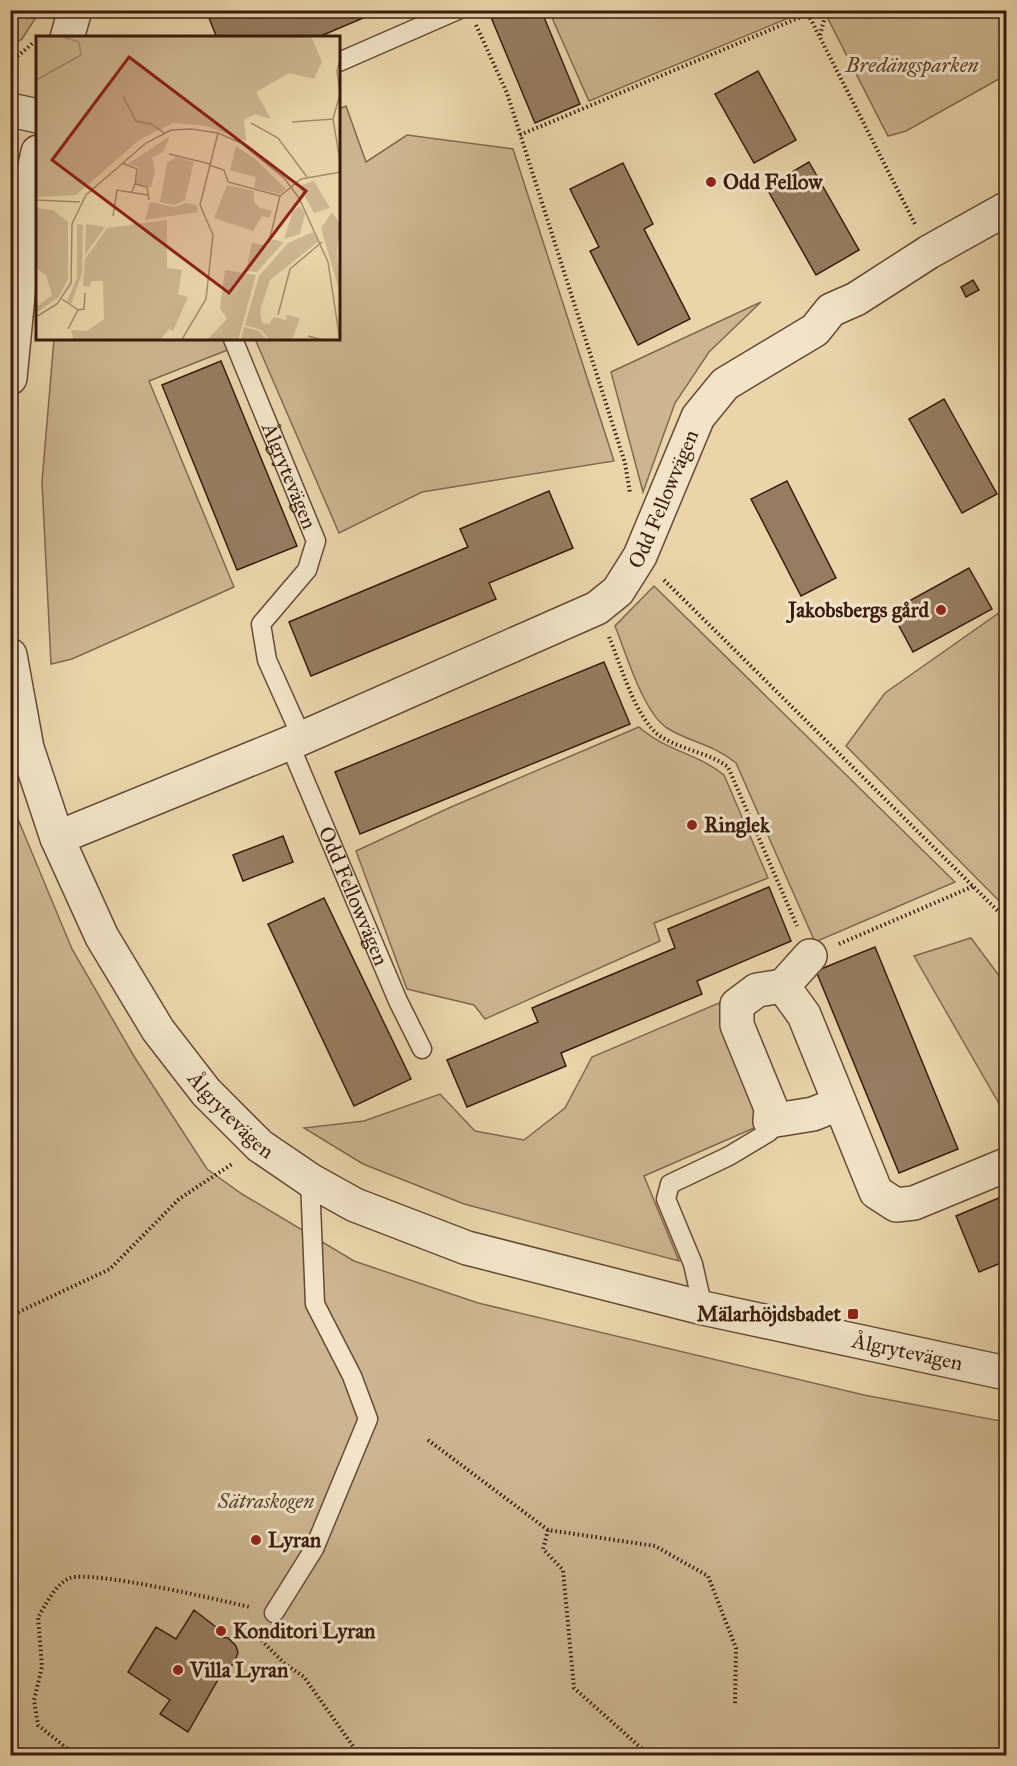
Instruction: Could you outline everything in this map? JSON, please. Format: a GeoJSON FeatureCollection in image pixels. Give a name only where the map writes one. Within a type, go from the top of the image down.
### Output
{"type":"FeatureCollection","features":[{"type":"Feature","properties":{"kind":"street"},"geometry":{"type":"LineString","coordinates":[[52,35],[75,10]]}},
{"type":"Feature","properties":{"kind":"street"},"geometry":{"type":"LineString","coordinates":[[10,110],[36,116]]}},
{"type":"Feature","properties":{"kind":"street"},"geometry":{"type":"LineString","coordinates":[[10,378],[27,203],[36,161]]}},
{"type":"Feature","properties":{"kind":"street","name":"Odd Fellowvägen"},"geometry":{"type":"LineString","coordinates":[[57,838],[296,740],[597,609],[618,591],[640,556],[698,417],[725,384],[815,330],[831,310],[856,299],[929,252],[1006,209]]}},
{"type":"Feature","properties":{"kind":"street","name":"Ålgrytevägen"},"geometry":{"type":"LineString","coordinates":[[10,655],[27,748],[57,838],[102,937],[158,1030],[206,1092],[261,1146],[310,1180],[355,1205],[467,1248],[703,1308],[1006,1373]]}},
{"type":"Feature","properties":{"kind":"street"},"geometry":{"type":"LineString","coordinates":[[810,957],[783,986],[757,990],[737,1005],[737,1025],[771,1108],[770,1121],[813,1114],[838,1104]]}},
{"type":"Feature","properties":{"kind":"street"},"geometry":{"type":"LineString","coordinates":[[783,986],[804,1015],[838,1104],[876,1192],[896,1205],[914,1203],[1006,1165]]}},
{"type":"Feature","properties":{"kind":"lane"},"geometry":{"type":"LineString","coordinates":[[340,62],[459,10]]}},
{"type":"Feature","properties":{"kind":"lane","name":"Ålgrytevägen"},"geometry":{"type":"LineString","coordinates":[[233,340],[316,541],[308,570],[261,624],[267,660],[296,740]]}},
{"type":"Feature","properties":{"kind":"lane","name":"Odd Fellowvägen"},"geometry":{"type":"LineString","coordinates":[[296,740],[398,1001],[422,1049]]}},
{"type":"Feature","properties":{"kind":"lane"},"geometry":{"type":"LineString","coordinates":[[703,1308],[693,1264],[666,1199],[670,1184],[729,1156],[769,1132],[770,1121]]}},
{"type":"Feature","properties":{"kind":"lane"},"geometry":{"type":"LineString","coordinates":[[274,1613],[314,1550],[368,1419],[352,1377],[315,1304],[310,1180]]}},
{"type":"Feature","properties":{"kind":"path"},"geometry":{"type":"LineString","coordinates":[[820,35],[827,10]]}},
{"type":"Feature","properties":{"kind":"path"},"geometry":{"type":"LineString","coordinates":[[520,135],[807,12],[929,252]]}},
{"type":"Feature","properties":{"kind":"path"},"geometry":{"type":"LineString","coordinates":[[10,68],[12,61],[36,42]]}},
{"type":"Feature","properties":{"kind":"path"},"geometry":{"type":"LineString","coordinates":[[597,609],[644,721],[661,736],[714,757],[728,767],[810,957],[974,886]]}},
{"type":"Feature","properties":{"kind":"path"},"geometry":{"type":"LineString","coordinates":[[10,1316],[110,1269],[179,1199],[234,1164],[226,1155]]}},
{"type":"Feature","properties":{"kind":"path"},"geometry":{"type":"LineString","coordinates":[[428,1440],[548,1530],[655,1546],[708,1576],[736,1648],[735,1704]]}},
{"type":"Feature","properties":{"kind":"path"},"geometry":{"type":"LineString","coordinates":[[548,1530],[543,1549],[563,1570],[574,1688],[651,1755]]}},
{"type":"Feature","properties":{"kind":"path"},"geometry":{"type":"LineString","coordinates":[[69,1755],[70,1751],[38,1725],[34,1700],[42,1667],[38,1617],[63,1582],[72,1577],[118,1581],[274,1613],[262,1641],[285,1664],[304,1677],[360,1755]]}},
{"type":"Feature","properties":{"kind":"path"},"geometry":{"type":"LineString","coordinates":[[1003,1755],[1006,1752]]}},
{"type":"Feature","properties":{"kind":"green space"},"geometry":{"type":"Polygon","coordinates":[[[11,10],[40,11],[22,39],[11,46],[11,10]]]}},
{"type":"Feature","properties":{"kind":"green space"},"geometry":{"type":"Polygon","coordinates":[[[549,11],[793,11],[791,17],[589,101],[549,11]]]}},
{"type":"Feature","properties":{"kind":"green space","name":"Bredängsparken"},"geometry":{"type":"Polygon","coordinates":[[[824,11],[1006,11],[1006,75],[906,131],[888,136],[824,11]]]}},
{"type":"Feature","properties":{"kind":"green space"},"geometry":{"type":"Polygon","coordinates":[[[346,106],[366,162],[407,135],[513,149],[614,461],[422,492],[339,533],[255,340],[340,340],[340,109],[346,106]]]}},
{"type":"Feature","properties":{"kind":"green space"},"geometry":{"type":"Polygon","coordinates":[[[761,302],[709,352],[675,403],[643,492],[611,372],[761,302]]]}},
{"type":"Feature","properties":{"kind":"green space"},"geometry":{"type":"Polygon","coordinates":[[[54,340],[226,340],[230,349],[149,381],[234,587],[72,659],[51,664],[42,482],[54,340]]]}},
{"type":"Feature","properties":{"kind":"green space"},"geometry":{"type":"Polygon","coordinates":[[[654,586],[955,882],[815,942],[736,763],[719,751],[667,728],[650,709],[636,681],[615,626],[654,586]]]}},
{"type":"Feature","properties":{"kind":"green space"},"geometry":{"type":"Polygon","coordinates":[[[1006,608],[1006,908],[846,746],[885,693],[1006,608]]]}},
{"type":"Feature","properties":{"kind":"green space"},"geometry":{"type":"Polygon","coordinates":[[[639,727],[660,742],[703,762],[724,775],[768,878],[654,923],[660,941],[485,1019],[474,1005],[407,989],[356,851],[451,807],[639,727]]]}},
{"type":"Feature","properties":{"kind":"green space","name":"Sätraskogen"},"geometry":{"type":"Polygon","coordinates":[[[10,800],[72,949],[135,1058],[207,1169],[242,1194],[354,1261],[478,1303],[864,1395],[1006,1422],[1006,1755],[11,1755],[10,800]]]}},
{"type":"Feature","properties":{"kind":"green space"},"geometry":{"type":"Polygon","coordinates":[[[971,938],[1006,985],[1005,1114],[914,956],[971,938]]]}},
{"type":"Feature","properties":{"kind":"green space"},"geometry":{"type":"Polygon","coordinates":[[[719,1003],[770,1121],[644,1176],[679,1261],[464,1204],[363,1164],[304,1128],[364,1121],[440,1094],[475,1131],[524,1140],[565,1108],[592,1057],[719,1003]]]}},
{"type":"Feature","properties":{"kind":"building"},"geometry":{"type":"Polygon","coordinates":[[[213,10],[382,10],[321,36],[216,36],[207,13],[213,10]]]}},
{"type":"Feature","properties":{"kind":"building"},"geometry":{"type":"Polygon","coordinates":[[[488,10],[541,10],[580,104],[535,123],[488,10]]]}},
{"type":"Feature","properties":{"kind":"building"},"geometry":{"type":"Polygon","coordinates":[[[758,71],[796,140],[754,163],[715,94],[758,71]]]}},
{"type":"Feature","properties":{"kind":"building"},"geometry":{"type":"Polygon","coordinates":[[[809,162],[859,250],[816,275],[766,187],[809,162]]]}},
{"type":"Feature","properties":{"kind":"building"},"geometry":{"type":"Polygon","coordinates":[[[623,163],[653,224],[644,229],[690,319],[638,345],[590,251],[599,247],[570,189],[623,163]]]}},
{"type":"Feature","properties":{"kind":"building"},"geometry":{"type":"Polygon","coordinates":[[[973,280],[979,290],[966,297],[961,287],[973,280]]]}},
{"type":"Feature","properties":{"kind":"building"},"geometry":{"type":"Polygon","coordinates":[[[221,361],[297,546],[237,570],[162,385],[221,361]]]}},
{"type":"Feature","properties":{"kind":"building"},"geometry":{"type":"Polygon","coordinates":[[[944,399],[997,494],[962,513],[909,419],[944,399]]]}},
{"type":"Feature","properties":{"kind":"building"},"geometry":{"type":"Polygon","coordinates":[[[787,481],[836,578],[801,596],[751,499],[787,481]]]}},
{"type":"Feature","properties":{"kind":"building"},"geometry":{"type":"Polygon","coordinates":[[[549,491],[573,548],[489,583],[496,599],[311,676],[289,622],[468,547],[460,529],[549,491]]]}},
{"type":"Feature","properties":{"kind":"building","name":"Jakobsbergs gård"},"geometry":{"type":"Polygon","coordinates":[[[969,568],[992,609],[913,652],[891,611],[969,568]]]}},
{"type":"Feature","properties":{"kind":"building"},"geometry":{"type":"Polygon","coordinates":[[[604,662],[630,724],[360,834],[335,772],[604,662]]]}},
{"type":"Feature","properties":{"kind":"building"},"geometry":{"type":"Polygon","coordinates":[[[283,836],[293,862],[243,881],[233,855],[283,836]]]}},
{"type":"Feature","properties":{"kind":"building"},"geometry":{"type":"Polygon","coordinates":[[[769,887],[791,941],[697,981],[702,994],[561,1053],[566,1066],[467,1107],[447,1060],[538,1022],[532,1008],[675,948],[668,929],[769,887]]]}},
{"type":"Feature","properties":{"kind":"building"},"geometry":{"type":"Polygon","coordinates":[[[324,898],[411,1079],[354,1106],[268,924],[324,898]]]}},
{"type":"Feature","properties":{"kind":"building"},"geometry":{"type":"Polygon","coordinates":[[[875,947],[958,1149],[899,1173],[816,971],[875,947]]]}},
{"type":"Feature","properties":{"kind":"building"},"geometry":{"type":"Polygon","coordinates":[[[1006,1195],[1006,1261],[979,1272],[956,1216],[1006,1195]]]}},
{"type":"Feature","properties":{"kind":"building","name":"Villa Lyran"},"geometry":{"type":"Polygon","coordinates":[[[194,1610],[221,1631],[219,1637],[228,1638],[236,1646],[238,1653],[234,1663],[219,1678],[188,1732],[160,1714],[170,1700],[128,1672],[156,1627],[176,1639],[194,1610]]]}},
{"type":"Feature","properties":{"kind":"place","name":"Odd Fellow"},"geometry":{"type":"Point","coordinates":[711,182]}},
{"type":"Feature","properties":{"kind":"place","name":"Jakobsbergs gård"},"geometry":{"type":"Point","coordinates":[941,610]}},
{"type":"Feature","properties":{"kind":"place","name":"Ringlek"},"geometry":{"type":"Point","coordinates":[692,825]}},
{"type":"Feature","properties":{"kind":"place","name":"Mälarhöjdsbadet"},"geometry":{"type":"Point","coordinates":[853,1314]}},
{"type":"Feature","properties":{"kind":"place","name":"Lyran"},"geometry":{"type":"Point","coordinates":[256,1540]}},
{"type":"Feature","properties":{"kind":"place","name":"Konditori Lyran"},"geometry":{"type":"Point","coordinates":[221,1631]}},
{"type":"Feature","properties":{"kind":"place","name":"Villa Lyran"},"geometry":{"type":"Point","coordinates":[178,1670]}}]}
